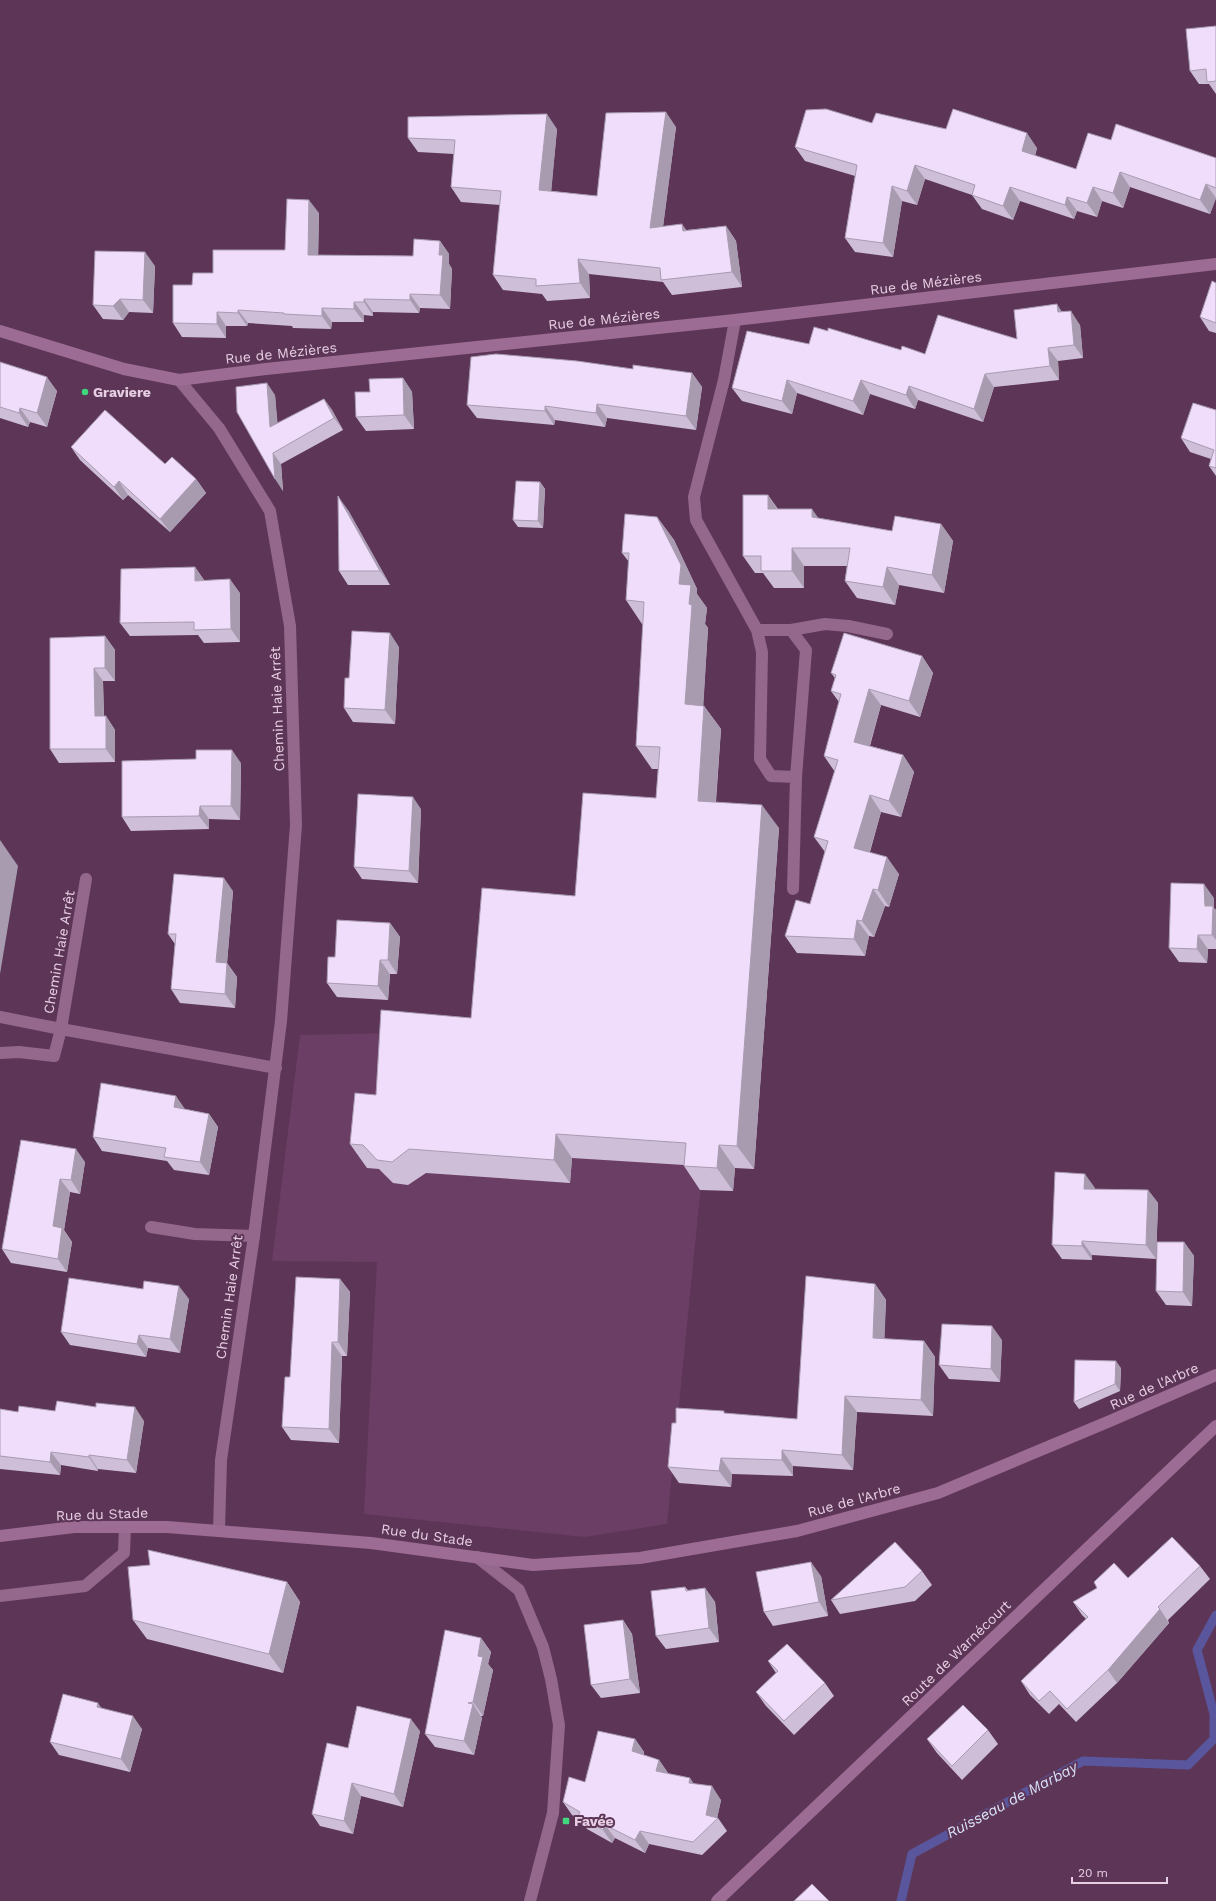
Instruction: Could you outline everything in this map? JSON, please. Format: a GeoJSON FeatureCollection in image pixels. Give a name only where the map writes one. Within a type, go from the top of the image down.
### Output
{"type":"FeatureCollection","features":[{"type":"Feature","properties":{"kind":"street","name":"Rue de Mézières"},"geometry":{"type":"LineString","coordinates":[[0,331],[124,369],[178,380],[282,367],[735,320],[1216,264]]}},
{"type":"Feature","properties":{"kind":"street"},"geometry":{"type":"LineString","coordinates":[[735,320],[724,380],[694,497],[696,520],[757,630],[762,652],[760,760],[772,776],[796,777]]}},
{"type":"Feature","properties":{"kind":"street","name":"Chemin Haie Arrêt"},"geometry":{"type":"LineString","coordinates":[[178,380],[219,428],[270,512],[290,626],[296,825],[276,1068],[254,1236],[220,1460],[220,1532]]}},
{"type":"Feature","properties":{"kind":"street"},"geometry":{"type":"LineString","coordinates":[[757,630],[791,630],[825,624],[848,626],[888,634]]}},
{"type":"Feature","properties":{"kind":"street"},"geometry":{"type":"LineString","coordinates":[[791,630],[806,650],[796,777],[793,889]]}},
{"type":"Feature","properties":{"kind":"street","name":"Chemin Haie Arrêt"},"geometry":{"type":"LineString","coordinates":[[60,1029],[86,879]]}},
{"type":"Feature","properties":{"kind":"street","name":"Chemin Haie Arrêt"},"geometry":{"type":"LineString","coordinates":[[0,1017],[276,1068]]}},
{"type":"Feature","properties":{"kind":"street"},"geometry":{"type":"LineString","coordinates":[[0,1053],[19,1052],[54,1056],[60,1029]]}},
{"type":"Feature","properties":{"kind":"street"},"geometry":{"type":"LineString","coordinates":[[151,1227],[195,1234],[254,1236]]}},
{"type":"Feature","properties":{"kind":"street","name":"Rue de l'Arbre"},"geometry":{"type":"LineString","coordinates":[[477,1557],[533,1565],[640,1558],[797,1532],[938,1492],[1110,1421],[1216,1375]]}},
{"type":"Feature","properties":{"kind":"street","name":"Route de Warnécourt"},"geometry":{"type":"LineString","coordinates":[[717,1901],[1216,1426]]}},
{"type":"Feature","properties":{"kind":"street","name":"Rue du Stade"},"geometry":{"type":"LineString","coordinates":[[0,1536],[74,1527],[167,1527],[371,1542],[477,1557],[519,1590],[543,1647],[551,1679],[559,1725],[554,1813],[530,1901]]}},
{"type":"Feature","properties":{"kind":"street"},"geometry":{"type":"LineString","coordinates":[[0,1596],[85,1586],[124,1552],[125,1527]]}},
{"type":"Feature","properties":{"kind":"shaded area"},"geometry":{"type":"Polygon","coordinates":[[[600,816],[779,828],[754,1169],[703,1166],[667,1524],[584,1537],[364,1514],[377,1262],[272,1261],[300,1035],[398,1033],[487,1041],[591,919],[600,816]]]}},
{"type":"Feature","properties":{"kind":"building"},"geometry":{"type":"Polygon","coordinates":[[[1216,26],[1216,81],[1207,82],[1206,69],[1190,71],[1186,29],[1216,26]]]}},
{"type":"Feature","properties":{"kind":"building"},"geometry":{"type":"Polygon","coordinates":[[[826,109],[872,123],[876,113],[946,129],[953,109],[1027,133],[1022,151],[1076,169],[1088,133],[1111,140],[1116,124],[1216,158],[1216,188],[1206,184],[1200,200],[1120,172],[1113,193],[1093,187],[1087,203],[1067,197],[1065,205],[1010,187],[1003,206],[972,195],[975,185],[915,165],[907,191],[892,186],[883,243],[845,238],[857,165],[795,147],[806,110],[826,109]]]}},
{"type":"Feature","properties":{"kind":"building"},"geometry":{"type":"Polygon","coordinates":[[[666,112],[650,228],[682,224],[683,231],[726,226],[732,272],[661,280],[660,268],[578,259],[580,283],[536,286],[536,279],[493,275],[501,191],[451,187],[455,140],[408,138],[408,117],[547,114],[539,190],[597,196],[606,113],[666,112]]]}},
{"type":"Feature","properties":{"kind":"building"},"geometry":{"type":"Polygon","coordinates":[[[287,199],[309,200],[308,255],[413,256],[414,239],[440,241],[439,255],[443,255],[440,295],[410,294],[410,300],[364,299],[364,302],[354,302],[354,309],[322,308],[322,316],[238,310],[238,313],[217,312],[217,324],[173,323],[173,285],[192,285],[193,273],[213,273],[213,250],[285,250],[287,199]]]}},
{"type":"Feature","properties":{"kind":"building"},"geometry":{"type":"Polygon","coordinates":[[[95,251],[145,252],[143,300],[120,299],[113,306],[93,305],[95,251]]]}},
{"type":"Feature","properties":{"kind":"building"},"geometry":{"type":"Polygon","coordinates":[[[1212,281],[1216,283],[1216,323],[1200,317],[1212,281]]]}},
{"type":"Feature","properties":{"kind":"building"},"geometry":{"type":"Polygon","coordinates":[[[1057,304],[1058,312],[1071,311],[1074,345],[1048,348],[1050,366],[985,374],[974,409],[909,386],[906,395],[861,380],[853,401],[787,380],[782,401],[732,388],[747,331],[809,344],[814,327],[828,331],[828,328],[901,350],[902,346],[925,354],[938,315],[1017,339],[1014,310],[1057,304]]]}},
{"type":"Feature","properties":{"kind":"building"},"geometry":{"type":"Polygon","coordinates":[[[496,354],[577,361],[633,369],[633,365],[692,373],[686,416],[597,404],[596,413],[545,406],[545,411],[467,405],[471,357],[496,354]]]}},
{"type":"Feature","properties":{"kind":"building"},"geometry":{"type":"Polygon","coordinates":[[[0,362],[47,377],[37,413],[20,408],[19,413],[0,407],[0,362]]]}},
{"type":"Feature","properties":{"kind":"building"},"geometry":{"type":"Polygon","coordinates":[[[403,378],[404,415],[356,417],[355,392],[370,392],[369,379],[403,378]]]}},
{"type":"Feature","properties":{"kind":"building"},"geometry":{"type":"Polygon","coordinates":[[[267,383],[270,427],[324,399],[334,418],[273,453],[275,479],[237,412],[236,387],[267,383]]]}},
{"type":"Feature","properties":{"kind":"building"},"geometry":{"type":"Polygon","coordinates":[[[1193,403],[1216,410],[1216,468],[1209,466],[1214,450],[1181,438],[1193,403]]]}},
{"type":"Feature","properties":{"kind":"building"},"geometry":{"type":"Polygon","coordinates":[[[105,410],[165,464],[172,457],[196,479],[160,519],[119,481],[114,487],[71,447],[105,410]]]}},
{"type":"Feature","properties":{"kind":"building"},"geometry":{"type":"Polygon","coordinates":[[[516,481],[540,482],[538,521],[513,520],[516,481]]]}},
{"type":"Feature","properties":{"kind":"building"},"geometry":{"type":"Polygon","coordinates":[[[743,495],[768,495],[768,509],[812,509],[812,517],[892,531],[895,516],[941,524],[932,575],[887,567],[883,587],[845,581],[850,548],[792,548],[792,571],[761,571],[761,556],[743,556],[743,495]]]}},
{"type":"Feature","properties":{"kind":"building"},"geometry":{"type":"Polygon","coordinates":[[[338,496],[380,571],[339,571],[338,496]]]}},
{"type":"Feature","properties":{"kind":"building"},"geometry":{"type":"Polygon","coordinates":[[[625,514],[657,517],[681,565],[679,584],[691,585],[689,604],[692,605],[685,704],[704,706],[698,801],[762,805],[737,1146],[719,1145],[717,1168],[684,1166],[686,1143],[556,1134],[554,1160],[409,1149],[392,1162],[377,1160],[363,1145],[350,1144],[355,1093],[376,1095],[381,1010],[471,1018],[482,888],[575,896],[583,793],[656,798],[660,747],[636,746],[644,602],[626,600],[629,553],[622,553],[625,514]]]}},
{"type":"Feature","properties":{"kind":"building"},"geometry":{"type":"Polygon","coordinates":[[[195,567],[195,581],[230,579],[231,629],[194,630],[194,622],[120,623],[121,569],[195,567]]]}},
{"type":"Feature","properties":{"kind":"building"},"geometry":{"type":"Polygon","coordinates":[[[352,631],[390,633],[385,710],[344,708],[345,678],[349,678],[352,631]]]}},
{"type":"Feature","properties":{"kind":"building"},"geometry":{"type":"Polygon","coordinates":[[[844,633],[922,656],[909,701],[869,689],[854,742],[903,755],[889,801],[870,795],[854,848],[887,857],[878,890],[873,889],[862,921],[857,920],[854,939],[785,936],[796,900],[810,904],[828,841],[814,837],[838,760],[824,756],[841,694],[831,691],[836,675],[831,673],[844,633]]]}},
{"type":"Feature","properties":{"kind":"building"},"geometry":{"type":"Polygon","coordinates":[[[105,636],[105,668],[94,668],[95,716],[106,716],[106,749],[50,749],[50,638],[105,636]]]}},
{"type":"Feature","properties":{"kind":"building"},"geometry":{"type":"Polygon","coordinates":[[[196,750],[232,750],[231,806],[200,806],[199,816],[122,817],[122,761],[196,759],[196,750]]]}},
{"type":"Feature","properties":{"kind":"building"},"geometry":{"type":"Polygon","coordinates":[[[358,794],[413,797],[409,871],[354,867],[358,794]]]}},
{"type":"Feature","properties":{"kind":"building"},"geometry":{"type":"Polygon","coordinates":[[[174,874],[224,878],[216,962],[227,963],[225,994],[171,989],[176,934],[168,934],[174,874]]]}},
{"type":"Feature","properties":{"kind":"building"},"geometry":{"type":"Polygon","coordinates":[[[1171,883],[1204,884],[1205,906],[1213,906],[1212,935],[1198,935],[1197,949],[1169,948],[1171,883]]]}},
{"type":"Feature","properties":{"kind":"building"},"geometry":{"type":"Polygon","coordinates":[[[337,920],[390,923],[388,960],[380,960],[378,986],[327,983],[328,957],[335,957],[337,920]]]}},
{"type":"Feature","properties":{"kind":"building"},"geometry":{"type":"Polygon","coordinates":[[[101,1083],[176,1096],[174,1107],[209,1114],[200,1162],[164,1157],[166,1148],[93,1137],[101,1083]]]}},
{"type":"Feature","properties":{"kind":"building"},"geometry":{"type":"Polygon","coordinates":[[[21,1140],[76,1149],[71,1180],[60,1179],[53,1226],[62,1228],[58,1259],[2,1249],[21,1140]]]}},
{"type":"Feature","properties":{"kind":"building"},"geometry":{"type":"Polygon","coordinates":[[[1055,1172],[1085,1174],[1084,1189],[1148,1190],[1146,1245],[1082,1241],[1082,1246],[1052,1245],[1055,1172]]]}},
{"type":"Feature","properties":{"kind":"building"},"geometry":{"type":"Polygon","coordinates":[[[1157,1242],[1184,1242],[1183,1292],[1156,1291],[1157,1242]]]}},
{"type":"Feature","properties":{"kind":"building"},"geometry":{"type":"Polygon","coordinates":[[[806,1276],[875,1284],[873,1338],[924,1341],[921,1400],[845,1396],[842,1455],[782,1450],[782,1460],[721,1458],[719,1471],[668,1467],[672,1423],[676,1423],[676,1408],[724,1411],[724,1413],[797,1419],[806,1276]]]}},
{"type":"Feature","properties":{"kind":"building"},"geometry":{"type":"Polygon","coordinates":[[[296,1277],[340,1279],[338,1342],[332,1342],[329,1429],[282,1427],[285,1377],[290,1377],[296,1277]]]}},
{"type":"Feature","properties":{"kind":"building"},"geometry":{"type":"Polygon","coordinates":[[[69,1278],[143,1289],[144,1281],[179,1286],[170,1339],[139,1335],[137,1344],[61,1332],[69,1278]]]}},
{"type":"Feature","properties":{"kind":"building"},"geometry":{"type":"Polygon","coordinates":[[[942,1324],[992,1326],[991,1369],[939,1365],[942,1324]]]}},
{"type":"Feature","properties":{"kind":"building"},"geometry":{"type":"Polygon","coordinates":[[[1075,1360],[1116,1361],[1115,1384],[1074,1402],[1075,1360]]]}},
{"type":"Feature","properties":{"kind":"building"},"geometry":{"type":"Polygon","coordinates":[[[57,1401],[96,1407],[96,1403],[135,1407],[127,1460],[51,1452],[50,1462],[0,1456],[0,1409],[18,1412],[19,1406],[55,1411],[57,1401]]]}},
{"type":"Feature","properties":{"kind":"building"},"geometry":{"type":"Polygon","coordinates":[[[1172,1537],[1200,1566],[1158,1607],[1160,1609],[1108,1670],[1067,1709],[1050,1691],[1039,1701],[1021,1681],[1088,1617],[1073,1602],[1097,1588],[1094,1582],[1114,1563],[1128,1578],[1172,1537]]]}},
{"type":"Feature","properties":{"kind":"building"},"geometry":{"type":"Polygon","coordinates":[[[895,1542],[922,1571],[905,1587],[831,1600],[895,1542]]]}},
{"type":"Feature","properties":{"kind":"building"},"geometry":{"type":"Polygon","coordinates":[[[148,1550],[287,1582],[269,1654],[133,1620],[128,1567],[150,1565],[148,1550]]]}},
{"type":"Feature","properties":{"kind":"building"},"geometry":{"type":"Polygon","coordinates":[[[811,1562],[819,1602],[764,1612],[756,1572],[811,1562]]]}},
{"type":"Feature","properties":{"kind":"building"},"geometry":{"type":"Polygon","coordinates":[[[685,1587],[686,1591],[705,1588],[709,1628],[656,1636],[651,1591],[685,1587]]]}},
{"type":"Feature","properties":{"kind":"building"},"geometry":{"type":"Polygon","coordinates":[[[623,1620],[630,1679],[591,1685],[584,1625],[623,1620]]]}},
{"type":"Feature","properties":{"kind":"building"},"geometry":{"type":"Polygon","coordinates":[[[445,1630],[481,1638],[478,1656],[483,1657],[473,1702],[468,1703],[473,1704],[464,1741],[425,1734],[445,1630]]]}},
{"type":"Feature","properties":{"kind":"building"},"geometry":{"type":"Polygon","coordinates":[[[787,1644],[825,1683],[784,1721],[756,1692],[778,1671],[768,1661],[787,1644]]]}},
{"type":"Feature","properties":{"kind":"building"},"geometry":{"type":"Polygon","coordinates":[[[63,1694],[98,1703],[97,1707],[133,1716],[121,1759],[50,1742],[63,1694]]]}},
{"type":"Feature","properties":{"kind":"building"},"geometry":{"type":"Polygon","coordinates":[[[963,1705],[988,1730],[952,1766],[927,1739],[963,1705]]]}},
{"type":"Feature","properties":{"kind":"building"},"geometry":{"type":"Polygon","coordinates":[[[357,1706],[411,1719],[394,1794],[352,1783],[344,1821],[312,1814],[327,1743],[348,1748],[357,1706]]]}},
{"type":"Feature","properties":{"kind":"building"},"geometry":{"type":"Polygon","coordinates":[[[598,1731],[635,1739],[632,1751],[659,1760],[656,1771],[690,1778],[689,1783],[712,1786],[706,1815],[718,1818],[693,1842],[640,1831],[635,1840],[605,1825],[603,1830],[578,1816],[580,1812],[563,1802],[569,1777],[585,1782],[598,1731]]]}},
{"type":"Feature","properties":{"kind":"building"},"geometry":{"type":"Polygon","coordinates":[[[812,1884],[829,1901],[794,1901],[812,1884]]]}},
{"type":"Feature","properties":{"kind":"waterway","name":"Ruisseau de Marbay"},"geometry":{"type":"LineString","coordinates":[[901,1901],[912,1854],[1083,1761],[1188,1765],[1214,1739],[1214,1714],[1197,1650],[1216,1615]]}},
{"type":"Feature","properties":{"kind":"place","name":"Graviere"},"geometry":{"type":"Point","coordinates":[85,392]}},
{"type":"Feature","properties":{"kind":"place","name":"Favée"},"geometry":{"type":"Point","coordinates":[566,1821]}}]}
